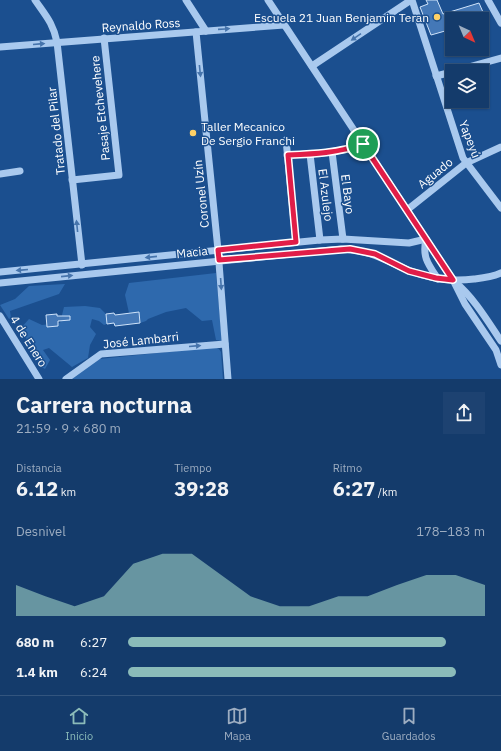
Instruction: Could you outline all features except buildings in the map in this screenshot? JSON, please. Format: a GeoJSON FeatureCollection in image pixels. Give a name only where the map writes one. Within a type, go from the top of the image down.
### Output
{"type":"FeatureCollection","features":[{"type":"Feature","properties":{"kind":"street","name":"Tratado del Pilar"},"geometry":{"type":"LineString","coordinates":[[35,0],[55,28],[82,265]]}},
{"type":"Feature","properties":{"kind":"street"},"geometry":{"type":"LineString","coordinates":[[186,0],[206,31]]}},
{"type":"Feature","properties":{"kind":"street"},"geometry":{"type":"LineString","coordinates":[[268,0],[453,280],[465,304],[496,350],[501,365]]}},
{"type":"Feature","properties":{"kind":"street"},"geometry":{"type":"LineString","coordinates":[[312,66],[412,0]]}},
{"type":"Feature","properties":{"kind":"street","name":"Yapeyú"},"geometry":{"type":"LineString","coordinates":[[412,0],[461,153],[466,163],[501,208]]}},
{"type":"Feature","properties":{"kind":"street"},"geometry":{"type":"LineString","coordinates":[[488,0],[501,23]]}},
{"type":"Feature","properties":{"kind":"street","name":"Reynaldo Ross"},"geometry":{"type":"LineString","coordinates":[[0,47],[284,25]]}},
{"type":"Feature","properties":{"kind":"street","name":"Coronel Uzín"},"geometry":{"type":"LineString","coordinates":[[196,32],[219,260],[228,379]]}},
{"type":"Feature","properties":{"kind":"street","name":"Pasaje Etchevehere"},"geometry":{"type":"LineString","coordinates":[[72,180],[119,175],[104,38]]}},
{"type":"Feature","properties":{"kind":"street"},"geometry":{"type":"LineString","coordinates":[[479,64],[501,58]]}},
{"type":"Feature","properties":{"kind":"street"},"geometry":{"type":"LineString","coordinates":[[436,76],[445,73]]}},
{"type":"Feature","properties":{"kind":"street"},"geometry":{"type":"LineString","coordinates":[[286,140],[296,242]]}},
{"type":"Feature","properties":{"kind":"street"},"geometry":{"type":"LineString","coordinates":[[288,155],[332,152],[353,148],[363,144]]}},
{"type":"Feature","properties":{"kind":"street","name":"Aguado"},"geometry":{"type":"LineString","coordinates":[[407,210],[466,163],[501,147]]}},
{"type":"Feature","properties":{"kind":"street","name":"El Bayo"},"geometry":{"type":"LineString","coordinates":[[332,152],[343,238]]}},
{"type":"Feature","properties":{"kind":"street","name":"El Azulejo"},"geometry":{"type":"LineString","coordinates":[[310,154],[320,240]]}},
{"type":"Feature","properties":{"kind":"street"},"geometry":{"type":"LineString","coordinates":[[0,174],[20,171]]}},
{"type":"Feature","properties":{"kind":"street","name":"Macia"},"geometry":{"type":"LineString","coordinates":[[0,272],[343,238],[409,244],[426,239]]}},
{"type":"Feature","properties":{"kind":"street"},"geometry":{"type":"LineString","coordinates":[[426,239],[424,256],[438,279]]}},
{"type":"Feature","properties":{"kind":"street","name":"Macia"},"geometry":{"type":"LineString","coordinates":[[0,283],[219,260],[350,249],[375,254],[409,271],[438,279],[453,280],[486,278],[501,273]]}},
{"type":"Feature","properties":{"kind":"street"},"geometry":{"type":"LineString","coordinates":[[453,280],[475,303],[501,341]]}},
{"type":"Feature","properties":{"kind":"street","name":"4 de Enero"},"geometry":{"type":"LineString","coordinates":[[0,316],[39,379]]}},
{"type":"Feature","properties":{"kind":"street","name":"José Lambarri"},"geometry":{"type":"LineString","coordinates":[[66,379],[101,354],[225,344]]}},
{"type":"Feature","properties":{"kind":"shaded area"},"geometry":{"type":"Polygon","coordinates":[[[216,273],[222,341],[216,340],[212,320],[202,321],[186,308],[166,312],[140,323],[139,312],[129,313],[125,295],[129,283],[216,273]]]}},
{"type":"Feature","properties":{"kind":"shaded area"},"geometry":{"type":"Polygon","coordinates":[[[65,284],[59,294],[10,311],[11,318],[9,319],[0,305],[15,299],[29,286],[65,284]]]}},
{"type":"Feature","properties":{"kind":"shaded area"},"geometry":{"type":"Polygon","coordinates":[[[85,306],[100,308],[106,314],[107,324],[104,325],[99,321],[92,319],[90,327],[96,334],[90,345],[88,358],[72,367],[49,348],[43,350],[50,360],[45,369],[40,366],[21,328],[29,319],[42,325],[60,323],[64,307],[85,306]]]}},
{"type":"Feature","properties":{"kind":"shaded area"},"geometry":{"type":"Polygon","coordinates":[[[215,347],[221,352],[223,379],[71,379],[99,359],[215,347]]]}},
{"type":"Feature","properties":{"kind":"place","name":"Escuela 21 Juan Benjamin Teran"},"geometry":{"type":"Point","coordinates":[437,17]}},
{"type":"Feature","properties":{"kind":"place","name":"Taller Mecanico De Sergio Franchi"},"geometry":{"type":"Point","coordinates":[193,133]}},
{"type":"Feature","properties":{"kind":"route"},"geometry":{"type":"LineString","coordinates":[[363,144],[453,280],[436,278],[409,271],[375,254],[350,249],[219,260],[218,250],[296,242],[288,155],[332,152],[353,148],[363,144]]}}]}
